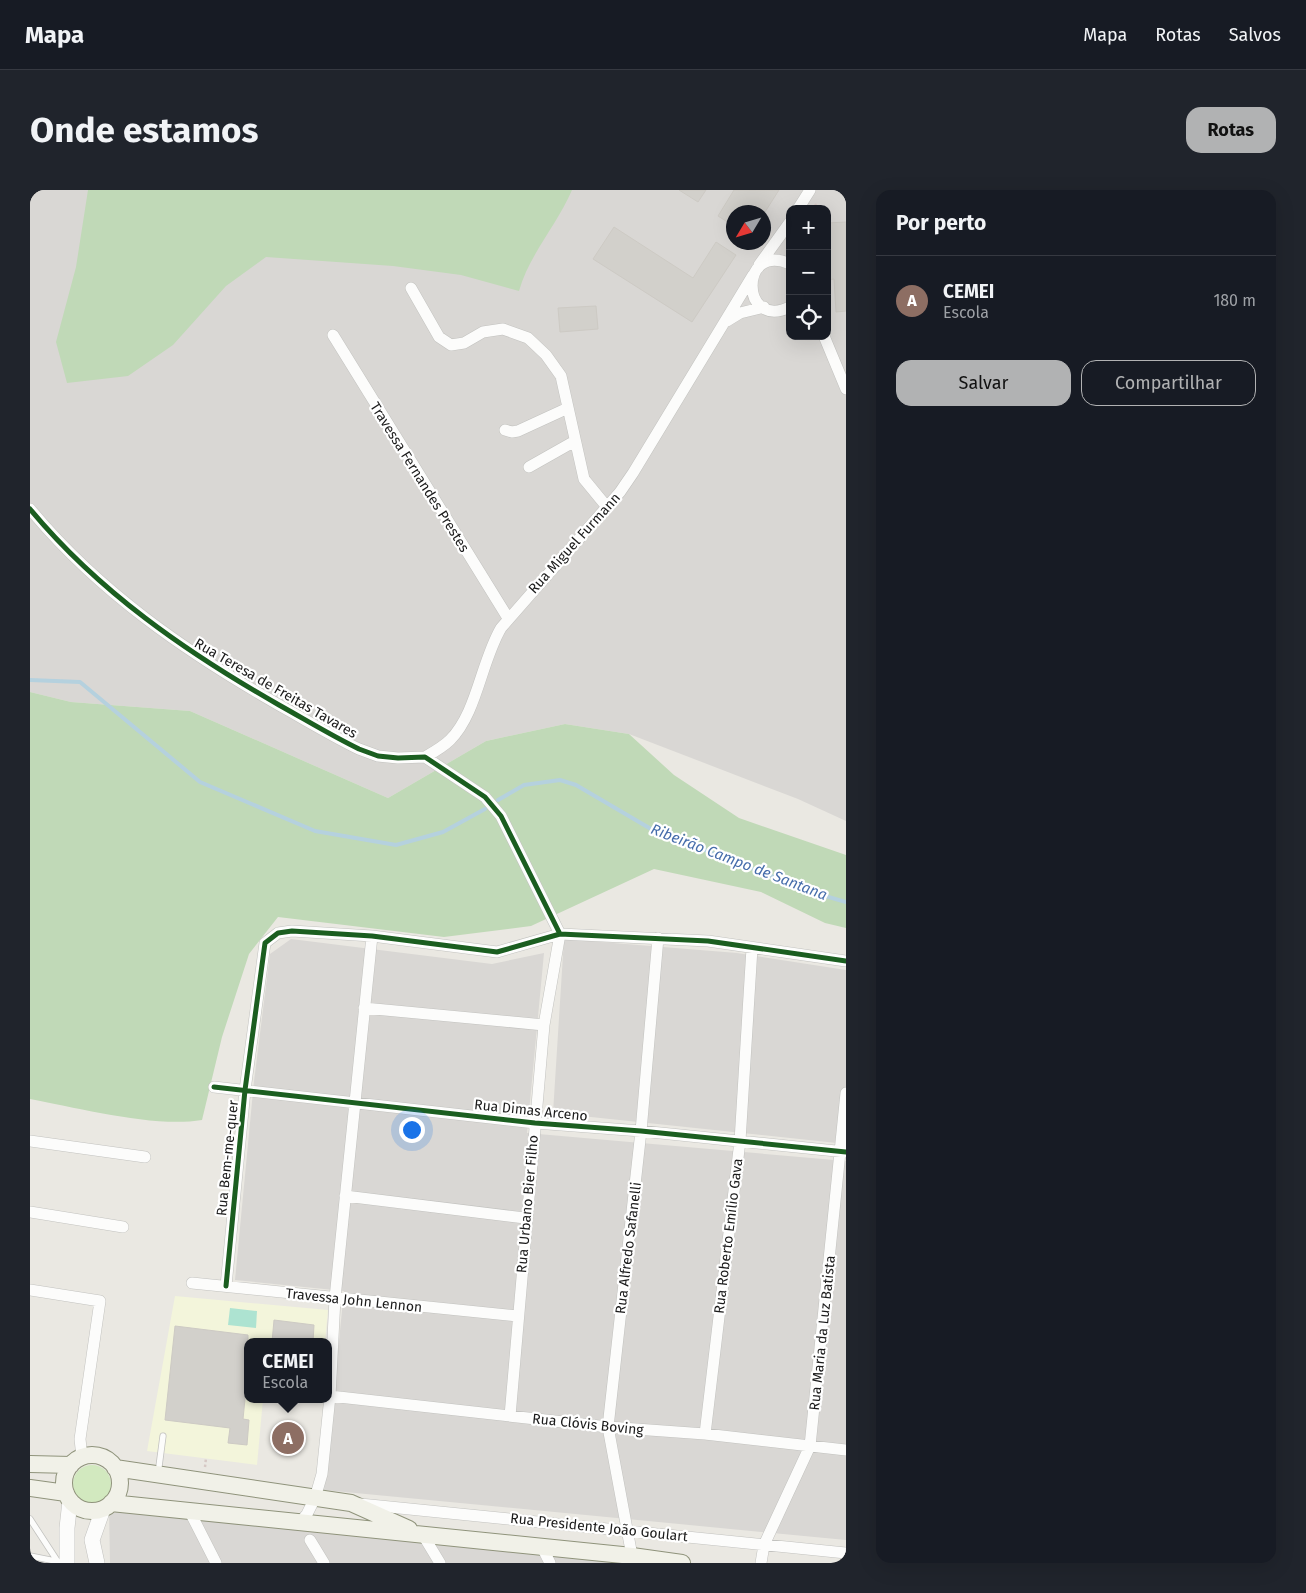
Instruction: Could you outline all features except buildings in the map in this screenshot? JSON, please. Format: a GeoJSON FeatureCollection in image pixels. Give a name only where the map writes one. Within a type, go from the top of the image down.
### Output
{"type":"FeatureCollection","features":[{"type":"Feature","properties":{"kind":"main road","name":"Rua Presidente João Goulart"},"geometry":{"type":"LineString","coordinates":[[30,1464],[77,1461],[100,1457],[115,1468],[158,1476],[351,1503],[423,1535]]}},
{"type":"Feature","properties":{"kind":"main road"},"geometry":{"type":"LineString","coordinates":[[68,1497],[64,1478],[77,1461]]}},
{"type":"Feature","properties":{"kind":"main road"},"geometry":{"type":"LineString","coordinates":[[107,1506],[119,1486],[115,1468]]}},
{"type":"Feature","properties":{"kind":"main road","name":"Rua Presidente João Goulart"},"geometry":{"type":"LineString","coordinates":[[30,1488],[68,1497],[86,1510],[107,1506],[189,1510],[632,1556],[682,1563]]}},
{"type":"Feature","properties":{"kind":"street"},"geometry":{"type":"LineString","coordinates":[[801,205],[810,190]]}},
{"type":"Feature","properties":{"kind":"street","name":"Rua Miguel Furmann"},"geometry":{"type":"LineString","coordinates":[[425,757],[449,741],[458,731],[466,717],[488,651],[508,618],[606,507],[633,473],[755,272],[786,228]]}},
{"type":"Feature","properties":{"kind":"street"},"geometry":{"type":"LineString","coordinates":[[786,263],[769,261],[755,272],[752,293],[764,307],[770,310],[786,310]]}},
{"type":"Feature","properties":{"kind":"street"},"geometry":{"type":"LineString","coordinates":[[411,288],[439,337],[451,345],[464,343],[483,332],[503,328],[528,338],[546,355],[561,376],[584,480],[606,507]]}},
{"type":"Feature","properties":{"kind":"street","name":"Rua Miguel Furmann"},"geometry":{"type":"LineString","coordinates":[[724,324],[740,313],[764,307]]}},
{"type":"Feature","properties":{"kind":"street","name":"Travessa Fernandes Prestes"},"geometry":{"type":"LineString","coordinates":[[333,336],[508,618]]}},
{"type":"Feature","properties":{"kind":"street"},"geometry":{"type":"LineString","coordinates":[[826,340],[846,390]]}},
{"type":"Feature","properties":{"kind":"street"},"geometry":{"type":"LineString","coordinates":[[505,430],[518,431],[568,408]]}},
{"type":"Feature","properties":{"kind":"street"},"geometry":{"type":"LineString","coordinates":[[529,466],[575,441]]}},
{"type":"Feature","properties":{"kind":"street","name":"Rua Teresa de Freitas Tavares"},"geometry":{"type":"LineString","coordinates":[[30,508],[69,554],[90,574],[133,610],[206,663],[359,749],[378,756],[398,758],[425,757]]}},
{"type":"Feature","properties":{"kind":"street"},"geometry":{"type":"LineString","coordinates":[[425,757],[469,785],[496,807],[560,934]]}},
{"type":"Feature","properties":{"kind":"street","name":"Rua Bem-me-quer"},"geometry":{"type":"LineString","coordinates":[[226,1286],[245,1090],[265,943],[278,933],[292,931],[372,936]]}},
{"type":"Feature","properties":{"kind":"street"},"geometry":{"type":"LineString","coordinates":[[332,1357],[335,1298],[372,936],[498,952],[560,934],[658,938],[708,941],[846,961]]}},
{"type":"Feature","properties":{"kind":"street","name":"Rua Urbano Bier Filho"},"geometry":{"type":"LineString","coordinates":[[510,1416],[517,1316],[544,1025],[560,934]]}},
{"type":"Feature","properties":{"kind":"street","name":"Rua Alfredo Safanelli"},"geometry":{"type":"LineString","coordinates":[[632,1556],[608,1427],[642,1130],[658,938]]}},
{"type":"Feature","properties":{"kind":"street","name":"Rua Roberto Emílio Gava"},"geometry":{"type":"LineString","coordinates":[[705,1434],[740,1141],[752,948]]}},
{"type":"Feature","properties":{"kind":"street"},"geometry":{"type":"LineString","coordinates":[[364,1008],[544,1025]]}},
{"type":"Feature","properties":{"kind":"street","name":"Rua Dimas Arceno"},"geometry":{"type":"LineString","coordinates":[[214,1087],[354,1101],[535,1123],[642,1130],[843,1152]]}},
{"type":"Feature","properties":{"kind":"street","name":"Rua Maria da Luz Batista"},"geometry":{"type":"LineString","coordinates":[[761,1563],[764,1545],[810,1446],[843,1152],[846,1093]]}},
{"type":"Feature","properties":{"kind":"street"},"geometry":{"type":"LineString","coordinates":[[30,1141],[145,1157]]}},
{"type":"Feature","properties":{"kind":"street"},"geometry":{"type":"LineString","coordinates":[[345,1196],[526,1218]]}},
{"type":"Feature","properties":{"kind":"street"},"geometry":{"type":"LineString","coordinates":[[30,1212],[123,1227]]}},
{"type":"Feature","properties":{"kind":"street","name":"Travessa John Lennon"},"geometry":{"type":"LineString","coordinates":[[192,1283],[517,1316]]}},
{"type":"Feature","properties":{"kind":"street"},"geometry":{"type":"LineString","coordinates":[[30,1290],[100,1301],[77,1461]]}},
{"type":"Feature","properties":{"kind":"street","name":"Rua Clóvis Boving"},"geometry":{"type":"LineString","coordinates":[[332,1396],[608,1427],[705,1434],[846,1450]]}},
{"type":"Feature","properties":{"kind":"street"},"geometry":{"type":"LineString","coordinates":[[292,1522],[305,1518],[315,1498],[322,1474],[329,1403]]}},
{"type":"Feature","properties":{"kind":"street"},"geometry":{"type":"LineString","coordinates":[[62,1563],[67,1528],[68,1497]]}},
{"type":"Feature","properties":{"kind":"street","name":"Rua Presidente João Goulart"},"geometry":{"type":"LineString","coordinates":[[351,1503],[398,1506],[846,1553]]}},
{"type":"Feature","properties":{"kind":"street"},"geometry":{"type":"LineString","coordinates":[[97,1563],[92,1540],[107,1506]]}},
{"type":"Feature","properties":{"kind":"street"},"geometry":{"type":"LineString","coordinates":[[189,1510],[216,1563]]}},
{"type":"Feature","properties":{"kind":"street"},"geometry":{"type":"LineString","coordinates":[[423,1535],[440,1563]]}},
{"type":"Feature","properties":{"kind":"street"},"geometry":{"type":"LineString","coordinates":[[310,1540],[324,1563]]}},
{"type":"Feature","properties":{"kind":"street"},"geometry":{"type":"LineString","coordinates":[[542,1547],[550,1563]]}},
{"type":"Feature","properties":{"kind":"lane"},"geometry":{"type":"LineString","coordinates":[[158,1476],[163,1436]]}},
{"type":"Feature","properties":{"kind":"lane"},"geometry":{"type":"LineString","coordinates":[[30,1519],[62,1563]]}},
{"type":"Feature","properties":{"kind":"lane"},"geometry":{"type":"LineString","coordinates":[[30,1556],[62,1563]]}},
{"type":"Feature","properties":{"kind":"shaded area"},"geometry":{"type":"Polygon","coordinates":[[[30,190],[846,190],[846,821],[798,799],[629,734],[565,724],[486,741],[388,798],[190,711],[71,702],[30,692],[30,190]]]}},
{"type":"Feature","properties":{"kind":"shaded area"},"geometry":{"type":"Polygon","coordinates":[[[88,190],[572,190],[529,265],[519,291],[461,275],[393,266],[266,257],[226,286],[173,345],[128,376],[67,383],[56,342],[76,267],[88,190]]]}},
{"type":"Feature","properties":{"kind":"shaded area"},"geometry":{"type":"Polygon","coordinates":[[[30,692],[71,702],[190,711],[388,798],[486,741],[565,724],[629,734],[674,775],[739,818],[846,855],[846,928],[825,923],[761,892],[654,869],[531,926],[444,937],[278,917],[249,954],[222,1037],[202,1120],[183,1122],[139,1119],[30,1099],[30,692]]]}},
{"type":"Feature","properties":{"kind":"shaded area"},"geometry":{"type":"Polygon","coordinates":[[[291,939],[492,964],[544,953],[527,1133],[846,1161],[846,1540],[324,1490],[344,1291],[235,1280],[254,1081],[270,954],[291,939]]]}},
{"type":"Feature","properties":{"kind":"shaded area"},"geometry":{"type":"Polygon","coordinates":[[[564,939],[737,953],[846,970],[846,1144],[553,1113],[564,939]]]}},
{"type":"Feature","properties":{"kind":"shaded area"},"geometry":{"type":"Polygon","coordinates":[[[175,1296],[328,1310],[325,1338],[244,1338],[244,1403],[263,1403],[257,1465],[147,1451],[175,1296]]]}},
{"type":"Feature","properties":{"kind":"shaded area"},"geometry":{"type":"Polygon","coordinates":[[[230,1308],[257,1311],[256,1328],[228,1325],[230,1308]]]}},
{"type":"Feature","properties":{"kind":"shaded area"},"geometry":{"type":"Polygon","coordinates":[[[109,1509],[626,1563],[110,1563],[109,1509]]]}},
{"type":"Feature","properties":{"kind":"green space"},"geometry":{"type":"Polygon","coordinates":[[[92,1465],[105,1471],[111,1484],[105,1497],[92,1503],[79,1497],[73,1484],[79,1471],[92,1465]]]}},
{"type":"Feature","properties":{"kind":"waterway","name":"Ribeirão Campo de Santana"},"geometry":{"type":"LineString","coordinates":[[30,680],[80,682],[200,782],[315,831],[396,845],[443,832],[485,809]]}},
{"type":"Feature","properties":{"kind":"waterway","name":"Ribeirão Campo de Santana"},"geometry":{"type":"LineString","coordinates":[[498,800],[524,785],[560,780],[576,785],[651,829],[815,893],[846,902]]}},
{"type":"Feature","properties":{"kind":"cycle path"},"geometry":{"type":"LineString","coordinates":[[30,509],[57,539],[115,594],[178,642],[244,685],[359,749],[378,756],[398,758],[425,757],[485,797],[501,816],[560,934]]}},
{"type":"Feature","properties":{"kind":"cycle path"},"geometry":{"type":"LineString","coordinates":[[226,1286],[245,1090],[265,943],[278,933],[292,931],[372,936],[497,952],[560,934],[708,941],[846,961]]}},
{"type":"Feature","properties":{"kind":"cycle path"},"geometry":{"type":"LineString","coordinates":[[214,1087],[535,1123],[641,1131],[846,1152]]}},
{"type":"Feature","properties":{"kind":"place","name":"CEMEI"},"geometry":{"type":"Point","coordinates":[288,1438]}}]}
